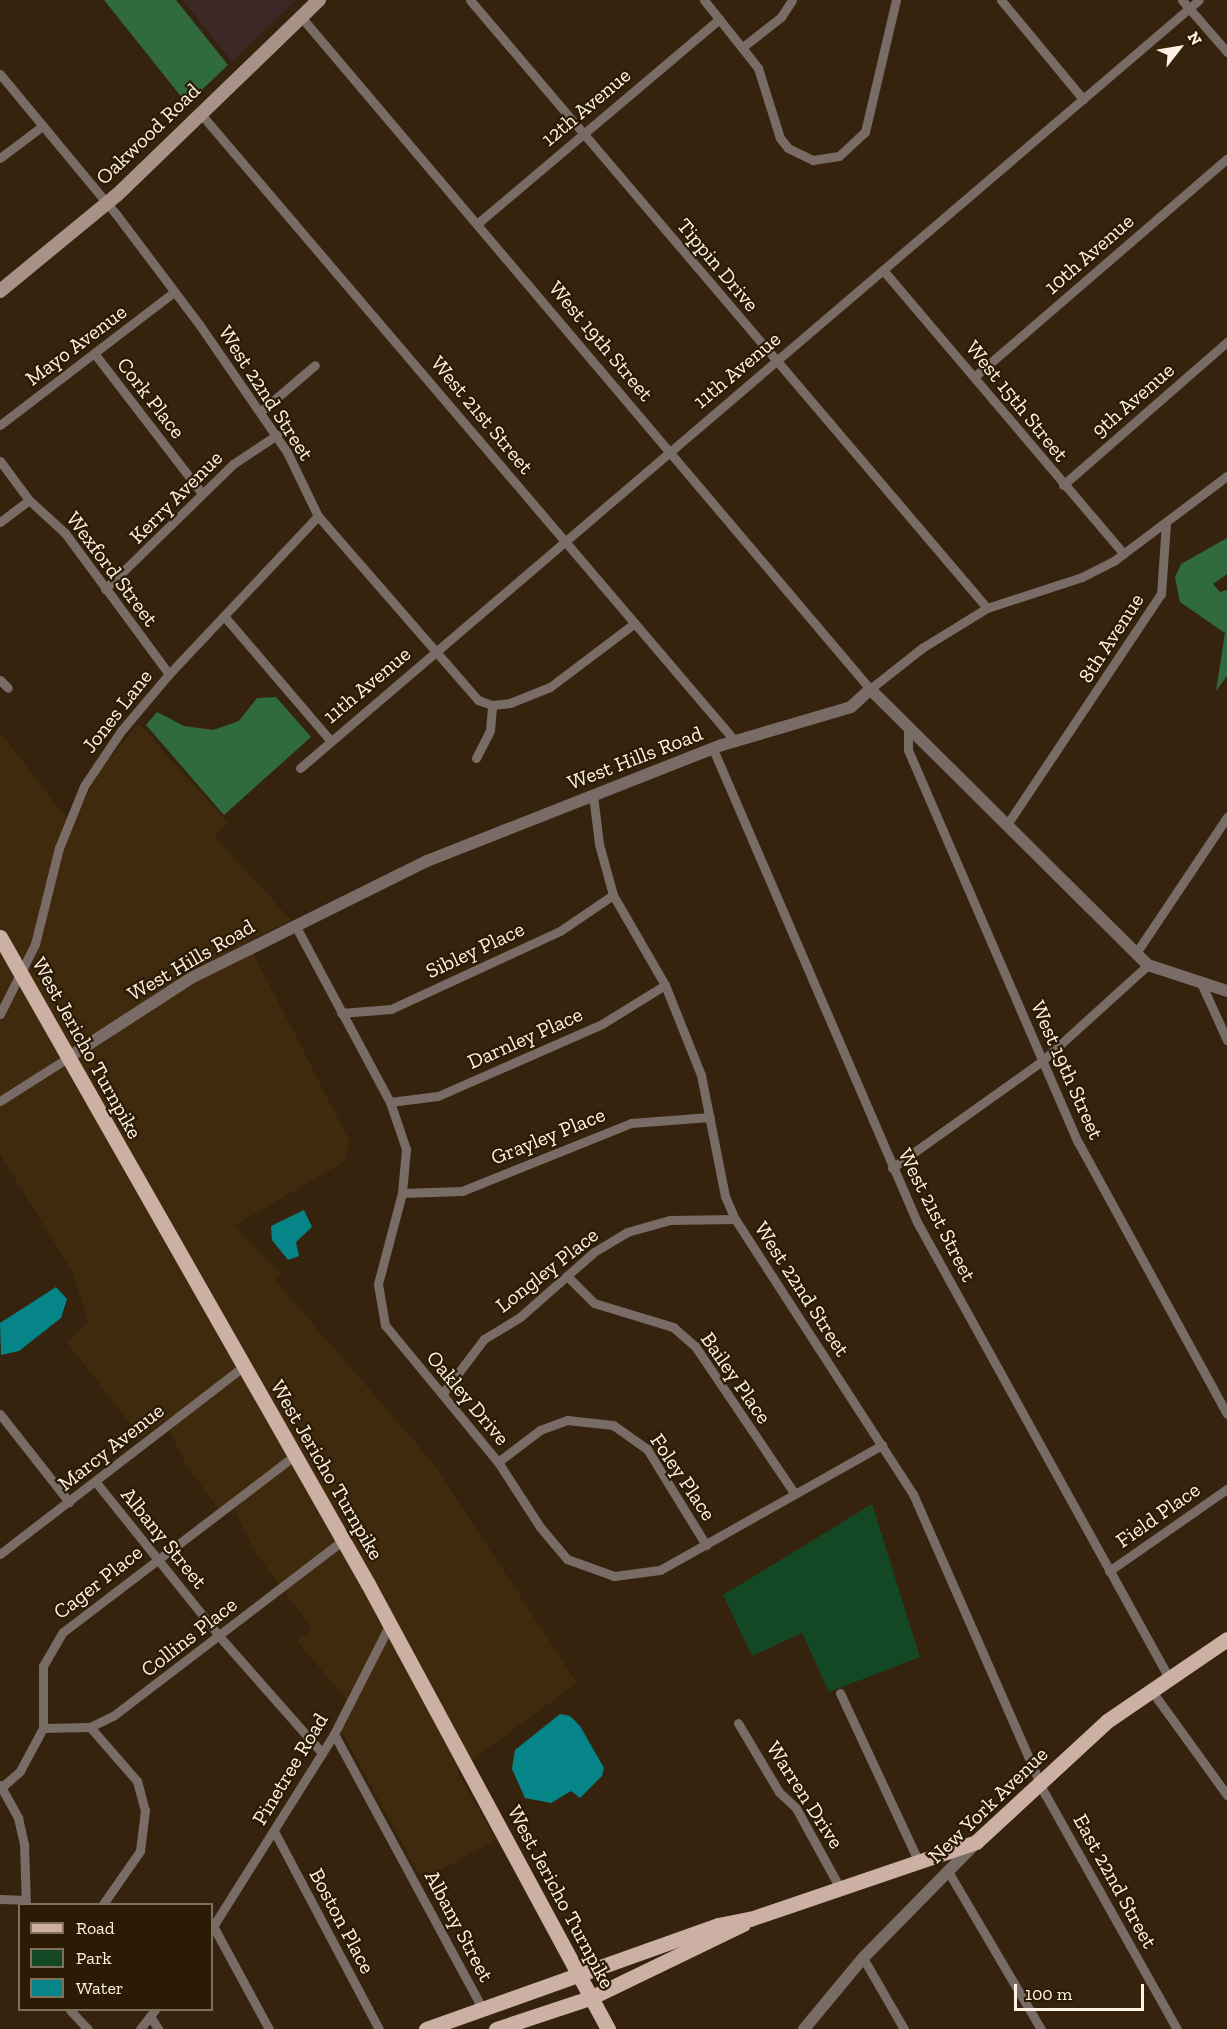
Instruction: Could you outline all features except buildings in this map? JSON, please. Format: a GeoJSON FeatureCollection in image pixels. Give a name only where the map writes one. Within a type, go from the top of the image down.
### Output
{"type":"FeatureCollection","features":[{"type":"Feature","properties":{"kind":"main road","name":"Oakwood Road"},"geometry":{"type":"LineString","coordinates":[[0,291],[107,203],[319,0]]}},
{"type":"Feature","properties":{"kind":"main road","name":"West Jericho Turnpike"},"geometry":{"type":"LineString","coordinates":[[0,936],[390,1624],[608,2029]]}},
{"type":"Feature","properties":{"kind":"main road","name":"New York Avenue"},"geometry":{"type":"LineString","coordinates":[[976,1842],[1107,1721],[1227,1639]]}},
{"type":"Feature","properties":{"kind":"main road"},"geometry":{"type":"LineString","coordinates":[[918,1860],[988,1824],[1023,1797]]}},
{"type":"Feature","properties":{"kind":"main road"},"geometry":{"type":"LineString","coordinates":[[496,2029],[590,1998],[750,1919],[976,1842]]}},
{"type":"Feature","properties":{"kind":"main road"},"geometry":{"type":"LineString","coordinates":[[426,2029],[579,1977],[718,1925],[750,1919]]}},
{"type":"Feature","properties":{"kind":"street","name":"Tippin Drive"},"geometry":{"type":"LineString","coordinates":[[470,0],[987,608]]}},
{"type":"Feature","properties":{"kind":"street"},"geometry":{"type":"LineString","coordinates":[[704,0],[744,46],[765,87],[773,125],[788,148],[813,160],[826,159],[854,146],[865,132],[896,0]]}},
{"type":"Feature","properties":{"kind":"street"},"geometry":{"type":"LineString","coordinates":[[744,46],[782,17],[792,0]]}},
{"type":"Feature","properties":{"kind":"street"},"geometry":{"type":"LineString","coordinates":[[1000,0],[1083,99]]}},
{"type":"Feature","properties":{"kind":"street"},"geometry":{"type":"LineString","coordinates":[[1182,0],[1227,52]]}},
{"type":"Feature","properties":{"kind":"street","name":"11th Avenue"},"geometry":{"type":"LineString","coordinates":[[300,768],[330,740],[1199,0]]}},
{"type":"Feature","properties":{"kind":"street","name":"West 19th Street"},"geometry":{"type":"LineString","coordinates":[[302,18],[478,223],[870,689]]}},
{"type":"Feature","properties":{"kind":"street","name":"12th Avenue"},"geometry":{"type":"LineString","coordinates":[[478,223],[719,19]]}},
{"type":"Feature","properties":{"kind":"street","name":"West 22nd Street"},"geometry":{"type":"LineString","coordinates":[[0,74],[41,127],[107,203],[277,435],[318,516],[437,650],[478,700],[492,705]]}},
{"type":"Feature","properties":{"kind":"street","name":"West 21st Street"},"geometry":{"type":"LineString","coordinates":[[200,113],[735,741]]}},
{"type":"Feature","properties":{"kind":"street"},"geometry":{"type":"LineString","coordinates":[[0,158],[41,127]]}},
{"type":"Feature","properties":{"kind":"street","name":"10th Avenue"},"geometry":{"type":"LineString","coordinates":[[974,376],[1227,159]]}},
{"type":"Feature","properties":{"kind":"street","name":"West 15th Street"},"geometry":{"type":"LineString","coordinates":[[883,270],[1063,485],[1124,554]]}},
{"type":"Feature","properties":{"kind":"street","name":"Mayo Avenue"},"geometry":{"type":"LineString","coordinates":[[0,425],[174,292]]}},
{"type":"Feature","properties":{"kind":"street","name":"9th Avenue"},"geometry":{"type":"LineString","coordinates":[[1063,485],[1227,342]]}},
{"type":"Feature","properties":{"kind":"street","name":"Cork Place"},"geometry":{"type":"LineString","coordinates":[[94,353],[201,492]]}},
{"type":"Feature","properties":{"kind":"street"},"geometry":{"type":"LineString","coordinates":[[260,412],[315,365]]}},
{"type":"Feature","properties":{"kind":"street","name":"Kerry Avenue"},"geometry":{"type":"LineString","coordinates":[[105,589],[201,492],[233,464],[277,435]]}},
{"type":"Feature","properties":{"kind":"street","name":"Wexford Street"},"geometry":{"type":"LineString","coordinates":[[0,461],[29,500],[64,533],[169,674]]}},
{"type":"Feature","properties":{"kind":"street"},"geometry":{"type":"LineString","coordinates":[[1227,476],[1124,554],[1082,577],[987,608],[922,648],[870,689],[1148,965],[1227,991]]}},
{"type":"Feature","properties":{"kind":"street"},"geometry":{"type":"LineString","coordinates":[[0,522],[29,500]]}},
{"type":"Feature","properties":{"kind":"street","name":"Jones Lane"},"geometry":{"type":"LineString","coordinates":[[0,1014],[35,944],[75,801],[121,731],[169,674],[318,516]]}},
{"type":"Feature","properties":{"kind":"street","name":"8th Avenue"},"geometry":{"type":"LineString","coordinates":[[1008,824],[1161,594],[1166,523]]}},
{"type":"Feature","properties":{"kind":"street"},"geometry":{"type":"LineString","coordinates":[[224,616],[330,740]]}},
{"type":"Feature","properties":{"kind":"street"},"geometry":{"type":"LineString","coordinates":[[476,758],[490,730],[492,705],[510,703],[571,676],[635,623]]}},
{"type":"Feature","properties":{"kind":"street"},"geometry":{"type":"LineString","coordinates":[[0,680],[8,688]]}},
{"type":"Feature","properties":{"kind":"street","name":"West Hills Road"},"geometry":{"type":"LineString","coordinates":[[0,1101],[191,978],[427,861],[735,741],[851,707],[870,689]]}},
{"type":"Feature","properties":{"kind":"street","name":"West 19th Street"},"geometry":{"type":"LineString","coordinates":[[908,726],[908,750],[1078,1142],[1227,1414]]}},
{"type":"Feature","properties":{"kind":"street","name":"West 21st Street"},"geometry":{"type":"LineString","coordinates":[[713,749],[917,1222],[1169,1678]]}},
{"type":"Feature","properties":{"kind":"street","name":"West 22nd Street"},"geometry":{"type":"LineString","coordinates":[[593,795],[599,844],[613,895],[665,985],[701,1075],[725,1196],[735,1219],[882,1445],[921,1511],[1040,1781]]}},
{"type":"Feature","properties":{"kind":"street"},"geometry":{"type":"LineString","coordinates":[[1136,953],[1227,817]]}},
{"type":"Feature","properties":{"kind":"street","name":"Sibley Place"},"geometry":{"type":"LineString","coordinates":[[341,1012],[390,1009],[560,931],[613,895]]}},
{"type":"Feature","properties":{"kind":"street","name":"Oakley Drive"},"geometry":{"type":"LineString","coordinates":[[295,925],[390,1102],[406,1149],[402,1193],[381,1264],[378,1304],[397,1342],[443,1393],[498,1462],[554,1546],[583,1568],[614,1576],[636,1576],[660,1570],[882,1445]]}},
{"type":"Feature","properties":{"kind":"street"},"geometry":{"type":"LineString","coordinates":[[892,1168],[1042,1061],[1148,965]]}},
{"type":"Feature","properties":{"kind":"street"},"geometry":{"type":"LineString","coordinates":[[1201,983],[1227,1040]]}},
{"type":"Feature","properties":{"kind":"street","name":"Darnley Place"},"geometry":{"type":"LineString","coordinates":[[390,1102],[438,1096],[457,1088],[602,1024],[665,985]]}},
{"type":"Feature","properties":{"kind":"street","name":"Grayley Place"},"geometry":{"type":"LineString","coordinates":[[402,1193],[462,1191],[631,1123],[710,1117]]}},
{"type":"Feature","properties":{"kind":"street","name":"Longley Place"},"geometry":{"type":"LineString","coordinates":[[443,1393],[469,1353],[594,1252],[648,1225],[735,1219]]}},
{"type":"Feature","properties":{"kind":"street","name":"Bailey Place"},"geometry":{"type":"LineString","coordinates":[[567,1276],[594,1303],[673,1327],[695,1346],[794,1493]]}},
{"type":"Feature","properties":{"kind":"street","name":"Marcy Avenue"},"geometry":{"type":"LineString","coordinates":[[0,1554],[243,1367]]}},
{"type":"Feature","properties":{"kind":"street"},"geometry":{"type":"LineString","coordinates":[[0,1414],[69,1502]]}},
{"type":"Feature","properties":{"kind":"street","name":"Foley Place"},"geometry":{"type":"LineString","coordinates":[[498,1462],[540,1430],[567,1420],[613,1425],[647,1449],[706,1545]]}},
{"type":"Feature","properties":{"kind":"street","name":"Cager Place"},"geometry":{"type":"LineString","coordinates":[[1,1786],[20,1771],[43,1728],[43,1666],[50,1648],[63,1632],[157,1558],[294,1456]]}},
{"type":"Feature","properties":{"kind":"street","name":"Albany Street"},"geometry":{"type":"LineString","coordinates":[[95,1481],[219,1636],[322,1753]]}},
{"type":"Feature","properties":{"kind":"street","name":"Field Place"},"geometry":{"type":"LineString","coordinates":[[1109,1571],[1227,1489]]}},
{"type":"Feature","properties":{"kind":"street","name":"Collins Place"},"geometry":{"type":"LineString","coordinates":[[43,1728],[90,1727],[131,1705],[343,1540]]}},
{"type":"Feature","properties":{"kind":"street","name":"Pinetree Road"},"geometry":{"type":"LineString","coordinates":[[213,1925],[334,1734],[390,1624]]}},
{"type":"Feature","properties":{"kind":"street"},"geometry":{"type":"LineString","coordinates":[[1151,1690],[1227,1795]]}},
{"type":"Feature","properties":{"kind":"street"},"geometry":{"type":"LineString","coordinates":[[840,1693],[918,1860],[938,1863],[949,1873],[1041,2029]]}},
{"type":"Feature","properties":{"kind":"street","name":"Warren Drive"},"geometry":{"type":"LineString","coordinates":[[738,1723],[823,1854],[840,1888]]}},
{"type":"Feature","properties":{"kind":"street"},"geometry":{"type":"LineString","coordinates":[[90,1727],[137,1781],[145,1810],[140,1851],[104,1903]]}},
{"type":"Feature","properties":{"kind":"street","name":"Albany Street"},"geometry":{"type":"LineString","coordinates":[[334,1734],[483,2009]]}},
{"type":"Feature","properties":{"kind":"street","name":"East 22nd Street"},"geometry":{"type":"LineString","coordinates":[[1040,1781],[1177,2029]]}},
{"type":"Feature","properties":{"kind":"street"},"geometry":{"type":"LineString","coordinates":[[0,1899],[26,1902],[24,1845],[1,1786]]}},
{"type":"Feature","properties":{"kind":"street","name":"Boston Place"},"geometry":{"type":"LineString","coordinates":[[274,1831],[379,2029]]}},
{"type":"Feature","properties":{"kind":"street","name":"New York Avenue"},"geometry":{"type":"LineString","coordinates":[[804,2029],[864,1958],[949,1873],[976,1842]]}},
{"type":"Feature","properties":{"kind":"street"},"geometry":{"type":"LineString","coordinates":[[213,1929],[269,2029]]}},
{"type":"Feature","properties":{"kind":"street"},"geometry":{"type":"LineString","coordinates":[[864,1958],[904,2029]]}},
{"type":"Feature","properties":{"kind":"street"},"geometry":{"type":"LineString","coordinates":[[71,2011],[88,2029]]}},
{"type":"Feature","properties":{"kind":"street"},"geometry":{"type":"LineString","coordinates":[[140,2029],[152,2013]]}},
{"type":"Feature","properties":{"kind":"street"},"geometry":{"type":"LineString","coordinates":[[152,2013],[158,2029]]}},
{"type":"Feature","properties":{"kind":"shaded area"},"geometry":{"type":"Polygon","coordinates":[[[183,0],[296,0],[232,62],[183,0]]]}},
{"type":"Feature","properties":{"kind":"shaded area"},"geometry":{"type":"Polygon","coordinates":[[[138,723],[228,823],[214,836],[291,920],[247,941],[350,1142],[345,1161],[234,1226],[282,1275],[275,1280],[434,1464],[577,1683],[457,1771],[496,1840],[422,1880],[337,1723],[347,1700],[297,1641],[312,1629],[253,1549],[234,1509],[223,1516],[185,1463],[164,1420],[141,1438],[67,1342],[88,1323],[73,1273],[0,1154],[0,732],[71,824],[100,771],[138,723]]]}},
{"type":"Feature","properties":{"kind":"green space"},"geometry":{"type":"Polygon","coordinates":[[[104,0],[176,0],[228,65],[187,104],[104,0]]]}},
{"type":"Feature","properties":{"kind":"green space"},"geometry":{"type":"Polygon","coordinates":[[[1227,538],[1227,574],[1213,584],[1220,592],[1227,590],[1227,676],[1216,691],[1225,633],[1180,602],[1175,577],[1181,564],[1227,538]]]}},
{"type":"Feature","properties":{"kind":"green space"},"geometry":{"type":"Polygon","coordinates":[[[276,697],[311,737],[224,815],[146,725],[157,712],[184,726],[213,730],[239,721],[257,698],[276,697]]]}},
{"type":"Feature","properties":{"kind":"green space"},"geometry":{"type":"Polygon","coordinates":[[[872,1504],[920,1657],[829,1692],[802,1633],[752,1656],[723,1595],[872,1504]]]}},
{"type":"Feature","properties":{"kind":"water"},"geometry":{"type":"Polygon","coordinates":[[[304,1210],[312,1227],[296,1242],[299,1256],[288,1260],[272,1240],[271,1226],[304,1210]]]}},
{"type":"Feature","properties":{"kind":"water"},"geometry":{"type":"Polygon","coordinates":[[[56,1287],[67,1299],[61,1318],[19,1351],[1,1355],[0,1323],[56,1287]]]}},
{"type":"Feature","properties":{"kind":"water"},"geometry":{"type":"Polygon","coordinates":[[[560,1714],[570,1716],[580,1726],[604,1768],[602,1776],[580,1798],[571,1791],[551,1803],[525,1798],[512,1769],[515,1750],[560,1714]]]}}]}
